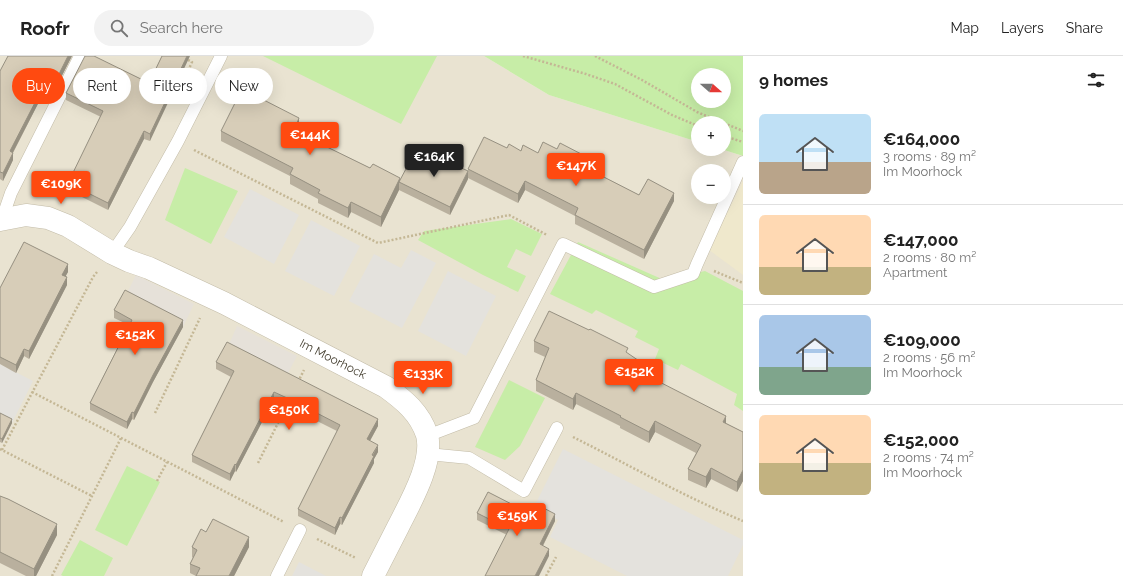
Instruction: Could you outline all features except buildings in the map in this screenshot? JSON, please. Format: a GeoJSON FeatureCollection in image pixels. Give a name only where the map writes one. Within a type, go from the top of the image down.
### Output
{"type":"FeatureCollection","features":[{"type":"Feature","properties":{"kind":"street","name":"Im Moorhock"},"geometry":{"type":"LineString","coordinates":[[1,220],[26,215],[48,218],[68,226],[112,253],[150,268],[211,297],[386,387],[401,397],[414,410],[422,422],[428,445]]}},
{"type":"Feature","properties":{"kind":"street"},"geometry":{"type":"LineString","coordinates":[[375,572],[418,488],[428,445]]}},
{"type":"Feature","properties":{"kind":"lane","name":"Im Moorhock"},"geometry":{"type":"LineString","coordinates":[[1,220],[5,190],[80,56]]}},
{"type":"Feature","properties":{"kind":"lane"},"geometry":{"type":"LineString","coordinates":[[112,253],[130,227],[178,141],[221,56]]}},
{"type":"Feature","properties":{"kind":"lane"},"geometry":{"type":"LineString","coordinates":[[428,445],[474,418],[563,244],[654,287],[693,274],[743,162]]}},
{"type":"Feature","properties":{"kind":"lane"},"geometry":{"type":"LineString","coordinates":[[428,445],[469,458],[524,491],[556,428]]}},
{"type":"Feature","properties":{"kind":"lane"},"geometry":{"type":"LineString","coordinates":[[277,576],[300,530]]}},
{"type":"Feature","properties":{"kind":"path"},"geometry":{"type":"LineString","coordinates":[[523,56],[615,84],[672,115],[691,123]]}},
{"type":"Feature","properties":{"kind":"path"},"geometry":{"type":"LineString","coordinates":[[595,56],[707,116]]}},
{"type":"Feature","properties":{"kind":"path"},"geometry":{"type":"LineString","coordinates":[[731,126],[743,131]]}},
{"type":"Feature","properties":{"kind":"path"},"geometry":{"type":"LineString","coordinates":[[731,138],[743,142]]}},
{"type":"Feature","properties":{"kind":"path"},"geometry":{"type":"LineString","coordinates":[[178,141],[378,243],[509,215],[563,244]]}},
{"type":"Feature","properties":{"kind":"path"},"geometry":{"type":"LineString","coordinates":[[92,496],[1,449],[93,277],[112,253]]}},
{"type":"Feature","properties":{"kind":"path"},"geometry":{"type":"LineString","coordinates":[[697,264],[743,284]]}},
{"type":"Feature","properties":{"kind":"path"},"geometry":{"type":"LineString","coordinates":[[155,413],[211,297]]}},
{"type":"Feature","properties":{"kind":"path"},"geometry":{"type":"LineString","coordinates":[[297,385],[314,350]]}},
{"type":"Feature","properties":{"kind":"path"},"geometry":{"type":"LineString","coordinates":[[32,392],[349,554],[375,572]]}},
{"type":"Feature","properties":{"kind":"path"},"geometry":{"type":"LineString","coordinates":[[258,463],[290,400]]}},
{"type":"Feature","properties":{"kind":"path"},"geometry":{"type":"LineString","coordinates":[[556,428],[668,486],[743,521]]}},
{"type":"Feature","properties":{"kind":"path"},"geometry":{"type":"LineString","coordinates":[[52,576],[120,438]]}},
{"type":"Feature","properties":{"kind":"path"},"geometry":{"type":"LineString","coordinates":[[157,481],[167,461]]}},
{"type":"Feature","properties":{"kind":"path"},"geometry":{"type":"LineString","coordinates":[[546,576],[556,556]]}},
{"type":"Feature","properties":{"kind":"shaded area"},"geometry":{"type":"Polygon","coordinates":[[[0,56],[484,56],[549,95],[691,140],[691,156],[731,156],[731,152],[743,156],[743,576],[0,576],[0,56]]]}},
{"type":"Feature","properties":{"kind":"shaded area"},"geometry":{"type":"Polygon","coordinates":[[[743,181],[743,275],[709,250],[743,181]]]}},
{"type":"Feature","properties":{"kind":"shaded area"},"geometry":{"type":"Polygon","coordinates":[[[250,189],[299,215],[274,264],[224,237],[250,189]]]}},
{"type":"Feature","properties":{"kind":"shaded area"},"geometry":{"type":"Polygon","coordinates":[[[311,220],[360,246],[334,296],[285,271],[311,220]]]}},
{"type":"Feature","properties":{"kind":"shaded area"},"geometry":{"type":"Polygon","coordinates":[[[411,250],[436,263],[402,328],[349,301],[374,254],[401,268],[411,250]]]}},
{"type":"Feature","properties":{"kind":"shaded area"},"geometry":{"type":"Polygon","coordinates":[[[448,271],[496,296],[466,356],[418,331],[448,271]]]}},
{"type":"Feature","properties":{"kind":"shaded area"},"geometry":{"type":"Polygon","coordinates":[[[136,275],[194,304],[183,327],[125,297],[136,275]]]}},
{"type":"Feature","properties":{"kind":"shaded area"},"geometry":{"type":"Polygon","coordinates":[[[237,326],[297,356],[285,379],[227,349],[237,326]]]}},
{"type":"Feature","properties":{"kind":"shaded area"},"geometry":{"type":"Polygon","coordinates":[[[0,364],[33,381],[12,423],[0,417],[0,364]]]}},
{"type":"Feature","properties":{"kind":"shaded area"},"geometry":{"type":"Polygon","coordinates":[[[563,449],[743,540],[743,545],[728,576],[627,576],[550,537],[558,520],[534,507],[563,449]]]}},
{"type":"Feature","properties":{"kind":"shaded area"},"geometry":{"type":"Polygon","coordinates":[[[299,562],[326,576],[292,576],[299,562]]]}},
{"type":"Feature","properties":{"kind":"green space"},"geometry":{"type":"Polygon","coordinates":[[[263,56],[437,56],[401,124],[263,56]]]}},
{"type":"Feature","properties":{"kind":"green space"},"geometry":{"type":"Polygon","coordinates":[[[484,56],[743,56],[743,156],[731,152],[731,116],[691,116],[691,140],[549,95],[484,56]]]}},
{"type":"Feature","properties":{"kind":"green space"},"geometry":{"type":"Polygon","coordinates":[[[185,168],[238,191],[211,244],[165,220],[185,168]]]}},
{"type":"Feature","properties":{"kind":"green space"},"geometry":{"type":"Polygon","coordinates":[[[511,219],[542,234],[531,256],[516,249],[507,267],[526,276],[518,292],[418,240],[424,231],[511,219]]]}},
{"type":"Feature","properties":{"kind":"green space"},"geometry":{"type":"Polygon","coordinates":[[[578,242],[664,280],[705,271],[743,291],[743,411],[734,405],[737,394],[681,364],[678,370],[655,359],[659,349],[635,337],[638,331],[596,310],[592,314],[550,294],[578,242]]]}},
{"type":"Feature","properties":{"kind":"green space"},"geometry":{"type":"Polygon","coordinates":[[[509,380],[545,398],[520,446],[505,460],[475,447],[509,380]]]}},
{"type":"Feature","properties":{"kind":"green space"},"geometry":{"type":"Polygon","coordinates":[[[127,466],[160,482],[127,546],[95,530],[127,466]]]}},
{"type":"Feature","properties":{"kind":"green space"},"geometry":{"type":"Polygon","coordinates":[[[80,540],[113,558],[104,576],[61,575],[80,540]]]}}]}
